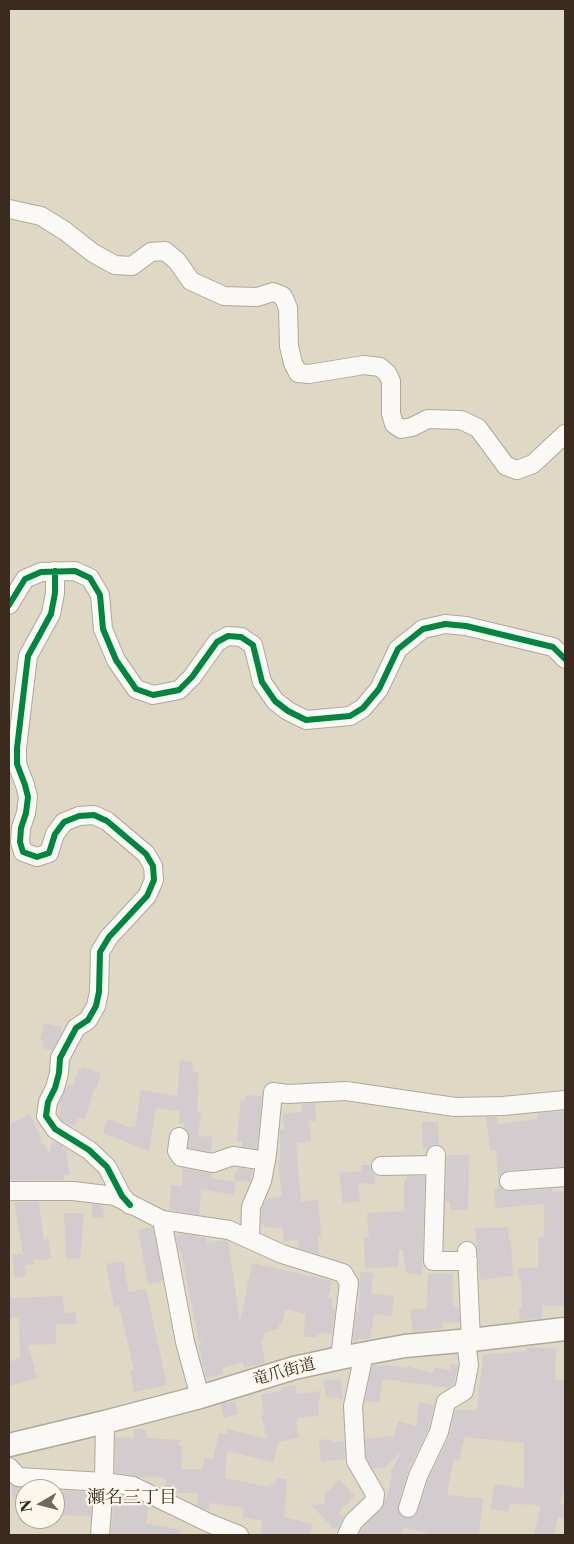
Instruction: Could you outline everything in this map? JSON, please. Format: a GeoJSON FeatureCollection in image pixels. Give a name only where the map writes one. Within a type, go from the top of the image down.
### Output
{"type":"FeatureCollection","features":[{"type":"Feature","properties":{"kind":"main road","name":"竜爪街道"},"geometry":{"type":"LineString","coordinates":[[9,1444],[105,1422],[200,1397],[294,1368],[340,1358],[405,1346],[469,1341],[565,1329]]}},
{"type":"Feature","properties":{"kind":"street"},"geometry":{"type":"LineString","coordinates":[[9,209],[41,216],[65,231],[93,253],[115,265],[132,266],[151,252],[165,251],[177,261],[191,281],[224,296],[257,297],[273,292],[283,296],[288,308],[289,346],[293,364],[298,372],[309,374],[364,366],[380,367],[387,373],[391,381],[391,414],[394,424],[401,429],[412,427],[428,419],[462,420],[478,428],[506,466],[517,470],[533,464],[565,434]]}},
{"type":"Feature","properties":{"kind":"street"},"geometry":{"type":"LineString","coordinates":[[55,571],[55,593],[51,614],[28,656],[17,748],[17,764],[28,797],[26,813],[20,828],[21,847],[23,852],[37,857],[49,853],[55,834],[64,822],[79,816],[94,815],[107,821],[146,854],[153,866],[154,880],[146,896],[109,937],[100,952],[99,992],[96,1006],[88,1020],[76,1028],[60,1058],[59,1072],[55,1088],[48,1102],[46,1116],[55,1129],[89,1150],[107,1166],[122,1196],[130,1205]]}},
{"type":"Feature","properties":{"kind":"street"},"geometry":{"type":"LineString","coordinates":[[9,605],[25,579],[41,572],[75,571],[90,578],[100,595],[103,629],[116,660],[136,688],[153,694],[179,690],[192,677],[217,642],[228,636],[241,638],[253,645],[262,682],[275,701],[288,711],[306,720],[350,716],[363,708],[379,689],[398,649],[423,629],[445,624],[466,626],[554,647],[565,659]]}},
{"type":"Feature","properties":{"kind":"street"},"geometry":{"type":"LineString","coordinates":[[250,1238],[251,1207],[262,1181],[266,1161],[272,1092],[288,1094],[346,1091],[455,1107],[503,1106],[565,1100]]}},
{"type":"Feature","properties":{"kind":"street"},"geometry":{"type":"LineString","coordinates":[[179,1137],[177,1151],[181,1157],[213,1163],[233,1156],[266,1161]]}},
{"type":"Feature","properties":{"kind":"street"},"geometry":{"type":"LineString","coordinates":[[381,1166],[436,1160],[433,1261],[467,1256],[469,1365],[464,1391],[446,1402],[438,1432],[418,1476],[408,1508]]}},
{"type":"Feature","properties":{"kind":"street"},"geometry":{"type":"LineString","coordinates":[[509,1181],[565,1177]]}},
{"type":"Feature","properties":{"kind":"street"},"geometry":{"type":"LineString","coordinates":[[9,1191],[73,1191],[115,1196],[162,1220],[228,1230],[250,1238],[282,1254],[343,1273],[349,1283],[340,1358]]}},
{"type":"Feature","properties":{"kind":"street"},"geometry":{"type":"LineString","coordinates":[[162,1220],[185,1342],[200,1397]]}},
{"type":"Feature","properties":{"kind":"street"},"geometry":{"type":"LineString","coordinates":[[347,1535],[353,1522],[374,1502],[375,1494],[356,1461],[353,1406],[364,1354]]}},
{"type":"Feature","properties":{"kind":"street"},"geometry":{"type":"LineString","coordinates":[[100,1535],[104,1482],[105,1422]]}},
{"type":"Feature","properties":{"kind":"street"},"geometry":{"type":"LineString","coordinates":[[9,1467],[18,1477],[104,1482],[133,1486],[209,1524],[239,1535]]}},
{"type":"Feature","properties":{"kind":"building"},"geometry":{"type":"Polygon","coordinates":[[[44,1023],[62,1027],[61,1034],[52,1050],[42,1048],[44,1041],[40,1040],[44,1023]]]}},
{"type":"Feature","properties":{"kind":"building"},"geometry":{"type":"Polygon","coordinates":[[[180,1060],[193,1062],[192,1072],[199,1073],[197,1112],[201,1112],[198,1136],[212,1137],[211,1152],[188,1148],[189,1134],[184,1128],[185,1124],[179,1123],[180,1111],[156,1108],[149,1151],[103,1133],[108,1119],[131,1128],[132,1126],[135,1127],[141,1090],[177,1096],[180,1060]]]}},
{"type":"Feature","properties":{"kind":"building"},"geometry":{"type":"Polygon","coordinates":[[[83,1067],[101,1073],[85,1119],[78,1118],[75,1126],[62,1121],[59,1115],[61,1106],[59,1105],[67,1085],[73,1086],[79,1068],[82,1069],[83,1067]]]}},
{"type":"Feature","properties":{"kind":"building"},"geometry":{"type":"Polygon","coordinates":[[[246,1095],[262,1096],[257,1149],[242,1147],[242,1142],[237,1141],[241,1100],[245,1101],[246,1095]]]}},
{"type":"Feature","properties":{"kind":"building"},"geometry":{"type":"Polygon","coordinates":[[[315,1103],[316,1121],[309,1121],[311,1141],[296,1143],[301,1202],[318,1200],[321,1236],[318,1237],[318,1254],[299,1248],[298,1240],[284,1241],[283,1228],[264,1227],[261,1224],[262,1209],[266,1199],[282,1197],[278,1161],[280,1161],[280,1129],[284,1129],[283,1114],[302,1112],[301,1104],[315,1103]]]}},
{"type":"Feature","properties":{"kind":"building"},"geometry":{"type":"Polygon","coordinates":[[[565,1111],[565,1167],[508,1170],[499,1177],[500,1187],[505,1191],[552,1189],[553,1192],[565,1191],[565,1306],[542,1305],[542,1318],[519,1321],[519,1308],[522,1308],[521,1281],[519,1281],[518,1268],[538,1267],[538,1238],[544,1236],[544,1204],[496,1208],[494,1189],[499,1189],[496,1150],[490,1150],[486,1117],[497,1117],[498,1124],[538,1119],[537,1113],[565,1111]]]}},
{"type":"Feature","properties":{"kind":"building"},"geometry":{"type":"Polygon","coordinates":[[[30,1114],[40,1136],[41,1144],[44,1144],[49,1154],[52,1143],[57,1142],[63,1146],[63,1149],[66,1148],[69,1175],[64,1175],[64,1180],[9,1180],[9,1125],[30,1114]]]}},
{"type":"Feature","properties":{"kind":"building"},"geometry":{"type":"Polygon","coordinates":[[[422,1122],[438,1122],[439,1145],[436,1144],[428,1149],[423,1149],[422,1122]]]}},
{"type":"Feature","properties":{"kind":"building"},"geometry":{"type":"Polygon","coordinates":[[[447,1155],[469,1155],[468,1210],[450,1210],[450,1202],[445,1201],[447,1155]]]}},
{"type":"Feature","properties":{"kind":"building"},"geometry":{"type":"Polygon","coordinates":[[[361,1165],[371,1165],[375,1175],[375,1184],[358,1183],[360,1201],[343,1203],[339,1173],[361,1171],[361,1165]]]}},
{"type":"Feature","properties":{"kind":"building"},"geometry":{"type":"Polygon","coordinates":[[[183,1168],[212,1173],[211,1178],[236,1182],[234,1195],[201,1189],[199,1215],[169,1210],[171,1185],[182,1186],[183,1168]]]}},
{"type":"Feature","properties":{"kind":"building"},"geometry":{"type":"Polygon","coordinates":[[[238,1168],[253,1170],[250,1182],[234,1181],[238,1168]]]}},
{"type":"Feature","properties":{"kind":"building"},"geometry":{"type":"Polygon","coordinates":[[[407,1176],[425,1176],[422,1275],[406,1273],[403,1250],[399,1250],[398,1267],[365,1268],[364,1237],[369,1237],[367,1213],[404,1211],[404,1180],[407,1180],[407,1176]]]}},
{"type":"Feature","properties":{"kind":"building"},"geometry":{"type":"Polygon","coordinates":[[[14,1202],[43,1202],[39,1203],[44,1242],[48,1236],[51,1258],[48,1258],[48,1260],[33,1259],[34,1264],[24,1265],[26,1276],[15,1278],[12,1255],[23,1254],[14,1202]]]}},
{"type":"Feature","properties":{"kind":"building"},"geometry":{"type":"Polygon","coordinates":[[[92,1204],[103,1205],[104,1217],[92,1218],[92,1204]]]}},
{"type":"Feature","properties":{"kind":"building"},"geometry":{"type":"Polygon","coordinates":[[[64,1213],[84,1213],[80,1259],[66,1258],[64,1213]]]}},
{"type":"Feature","properties":{"kind":"building"},"geometry":{"type":"Polygon","coordinates":[[[153,1227],[163,1281],[148,1284],[138,1230],[153,1227]]]}},
{"type":"Feature","properties":{"kind":"building"},"geometry":{"type":"Polygon","coordinates":[[[508,1227],[509,1241],[511,1241],[513,1276],[480,1280],[475,1228],[508,1227]]]}},
{"type":"Feature","properties":{"kind":"building"},"geometry":{"type":"Polygon","coordinates":[[[186,1234],[198,1236],[198,1238],[206,1237],[207,1243],[228,1241],[240,1322],[252,1263],[332,1281],[328,1298],[332,1298],[332,1308],[335,1309],[332,1334],[317,1333],[317,1337],[304,1337],[305,1314],[285,1309],[282,1324],[280,1324],[278,1329],[263,1333],[264,1339],[261,1340],[265,1363],[244,1368],[243,1362],[222,1368],[223,1374],[206,1378],[199,1346],[202,1341],[199,1341],[181,1251],[179,1252],[176,1236],[186,1234]]]}},
{"type":"Feature","properties":{"kind":"building"},"geometry":{"type":"Polygon","coordinates":[[[123,1261],[129,1292],[146,1289],[167,1385],[134,1392],[130,1371],[134,1370],[119,1305],[114,1307],[106,1264],[123,1261]]]}},
{"type":"Feature","properties":{"kind":"building"},"geometry":{"type":"Polygon","coordinates":[[[360,1272],[373,1273],[371,1294],[394,1296],[392,1316],[374,1314],[370,1339],[353,1341],[356,1311],[359,1311],[360,1272]]]}},
{"type":"Feature","properties":{"kind":"building"},"geometry":{"type":"Polygon","coordinates":[[[428,1273],[453,1274],[453,1307],[459,1307],[460,1323],[442,1322],[443,1328],[413,1332],[410,1310],[427,1308],[428,1273]]]}},
{"type":"Feature","properties":{"kind":"building"},"geometry":{"type":"Polygon","coordinates":[[[63,1296],[64,1313],[76,1312],[76,1324],[56,1324],[56,1344],[28,1345],[37,1378],[9,1386],[9,1362],[20,1358],[19,1317],[9,1318],[9,1298],[63,1296]]]}},
{"type":"Feature","properties":{"kind":"building"},"geometry":{"type":"Polygon","coordinates":[[[527,1347],[556,1349],[555,1380],[565,1380],[565,1488],[560,1503],[565,1505],[565,1519],[558,1517],[554,1535],[534,1535],[541,1506],[510,1503],[508,1512],[491,1509],[494,1484],[524,1488],[524,1443],[465,1437],[459,1461],[454,1459],[447,1492],[448,1495],[483,1499],[479,1535],[426,1535],[427,1533],[404,1528],[400,1535],[359,1535],[362,1528],[382,1509],[392,1473],[390,1473],[402,1451],[385,1467],[373,1469],[366,1458],[365,1439],[394,1437],[398,1421],[416,1426],[419,1402],[434,1405],[429,1428],[408,1471],[398,1505],[400,1515],[404,1518],[415,1516],[428,1480],[449,1436],[455,1410],[477,1410],[483,1355],[527,1351],[527,1347]]]}},
{"type":"Feature","properties":{"kind":"building"},"geometry":{"type":"Polygon","coordinates":[[[383,1364],[405,1368],[406,1366],[433,1373],[434,1367],[450,1370],[451,1364],[458,1365],[454,1384],[449,1388],[383,1379],[379,1402],[365,1401],[372,1365],[383,1366],[383,1364]]]}},
{"type":"Feature","properties":{"kind":"building"},"geometry":{"type":"Polygon","coordinates":[[[340,1379],[343,1399],[326,1397],[323,1381],[340,1379]]]}},
{"type":"Feature","properties":{"kind":"building"},"geometry":{"type":"Polygon","coordinates":[[[295,1385],[297,1394],[321,1391],[318,1406],[319,1415],[297,1418],[299,1438],[278,1442],[273,1464],[272,1462],[227,1451],[225,1478],[270,1487],[270,1484],[275,1484],[276,1478],[287,1480],[284,1517],[313,1524],[309,1535],[261,1535],[262,1521],[243,1517],[244,1508],[210,1503],[209,1509],[204,1509],[197,1505],[198,1493],[171,1493],[166,1490],[166,1478],[138,1477],[115,1473],[115,1437],[134,1438],[134,1429],[145,1429],[147,1438],[180,1440],[179,1446],[182,1446],[181,1469],[203,1469],[204,1458],[213,1460],[219,1433],[228,1435],[227,1429],[267,1439],[261,1415],[264,1415],[261,1395],[282,1391],[281,1388],[295,1385]]]}},
{"type":"Feature","properties":{"kind":"building"},"geometry":{"type":"Polygon","coordinates":[[[235,1401],[238,1414],[224,1418],[221,1404],[235,1401]]]}},
{"type":"Feature","properties":{"kind":"building"},"geometry":{"type":"Polygon","coordinates":[[[331,1439],[332,1443],[344,1441],[345,1459],[321,1462],[319,1440],[331,1439]]]}},
{"type":"Feature","properties":{"kind":"building"},"geometry":{"type":"Polygon","coordinates":[[[339,1480],[355,1496],[338,1513],[344,1516],[337,1530],[311,1505],[325,1504],[324,1495],[339,1480]]]}},
{"type":"Feature","properties":{"kind":"building"},"geometry":{"type":"Polygon","coordinates":[[[12,1485],[15,1486],[15,1497],[12,1497],[12,1485]]]}},
{"type":"Feature","properties":{"kind":"building"},"geometry":{"type":"Polygon","coordinates":[[[65,1491],[93,1492],[91,1516],[65,1515],[65,1491]]]}},
{"type":"Feature","properties":{"kind":"building"},"geometry":{"type":"Polygon","coordinates":[[[114,1494],[130,1496],[137,1500],[136,1504],[149,1507],[146,1523],[181,1530],[180,1535],[111,1535],[114,1494]]]}},
{"type":"Feature","properties":{"kind":"cycle path"},"geometry":{"type":"LineString","coordinates":[[55,571],[55,593],[51,614],[28,656],[17,748],[17,764],[28,797],[26,813],[21,828],[20,842],[23,852],[37,857],[49,853],[55,834],[64,822],[79,816],[94,815],[107,821],[146,854],[153,866],[154,880],[147,896],[109,937],[100,952],[99,992],[96,1006],[88,1020],[76,1028],[60,1058],[59,1073],[55,1088],[48,1102],[46,1116],[55,1129],[89,1150],[107,1167],[122,1196],[130,1205]]}},
{"type":"Feature","properties":{"kind":"cycle path"},"geometry":{"type":"LineString","coordinates":[[9,605],[25,579],[41,572],[75,571],[90,578],[100,595],[103,629],[116,660],[136,689],[153,695],[179,690],[192,677],[217,642],[228,636],[241,637],[253,645],[262,682],[275,701],[288,711],[306,720],[350,716],[363,708],[379,689],[398,649],[423,629],[445,624],[466,626],[553,647],[565,659]]}},
{"type":"Feature","properties":{"kind":"district","name":"瀬名三丁目"},"geometry":{"type":"Point","coordinates":[132,1498]}}]}
